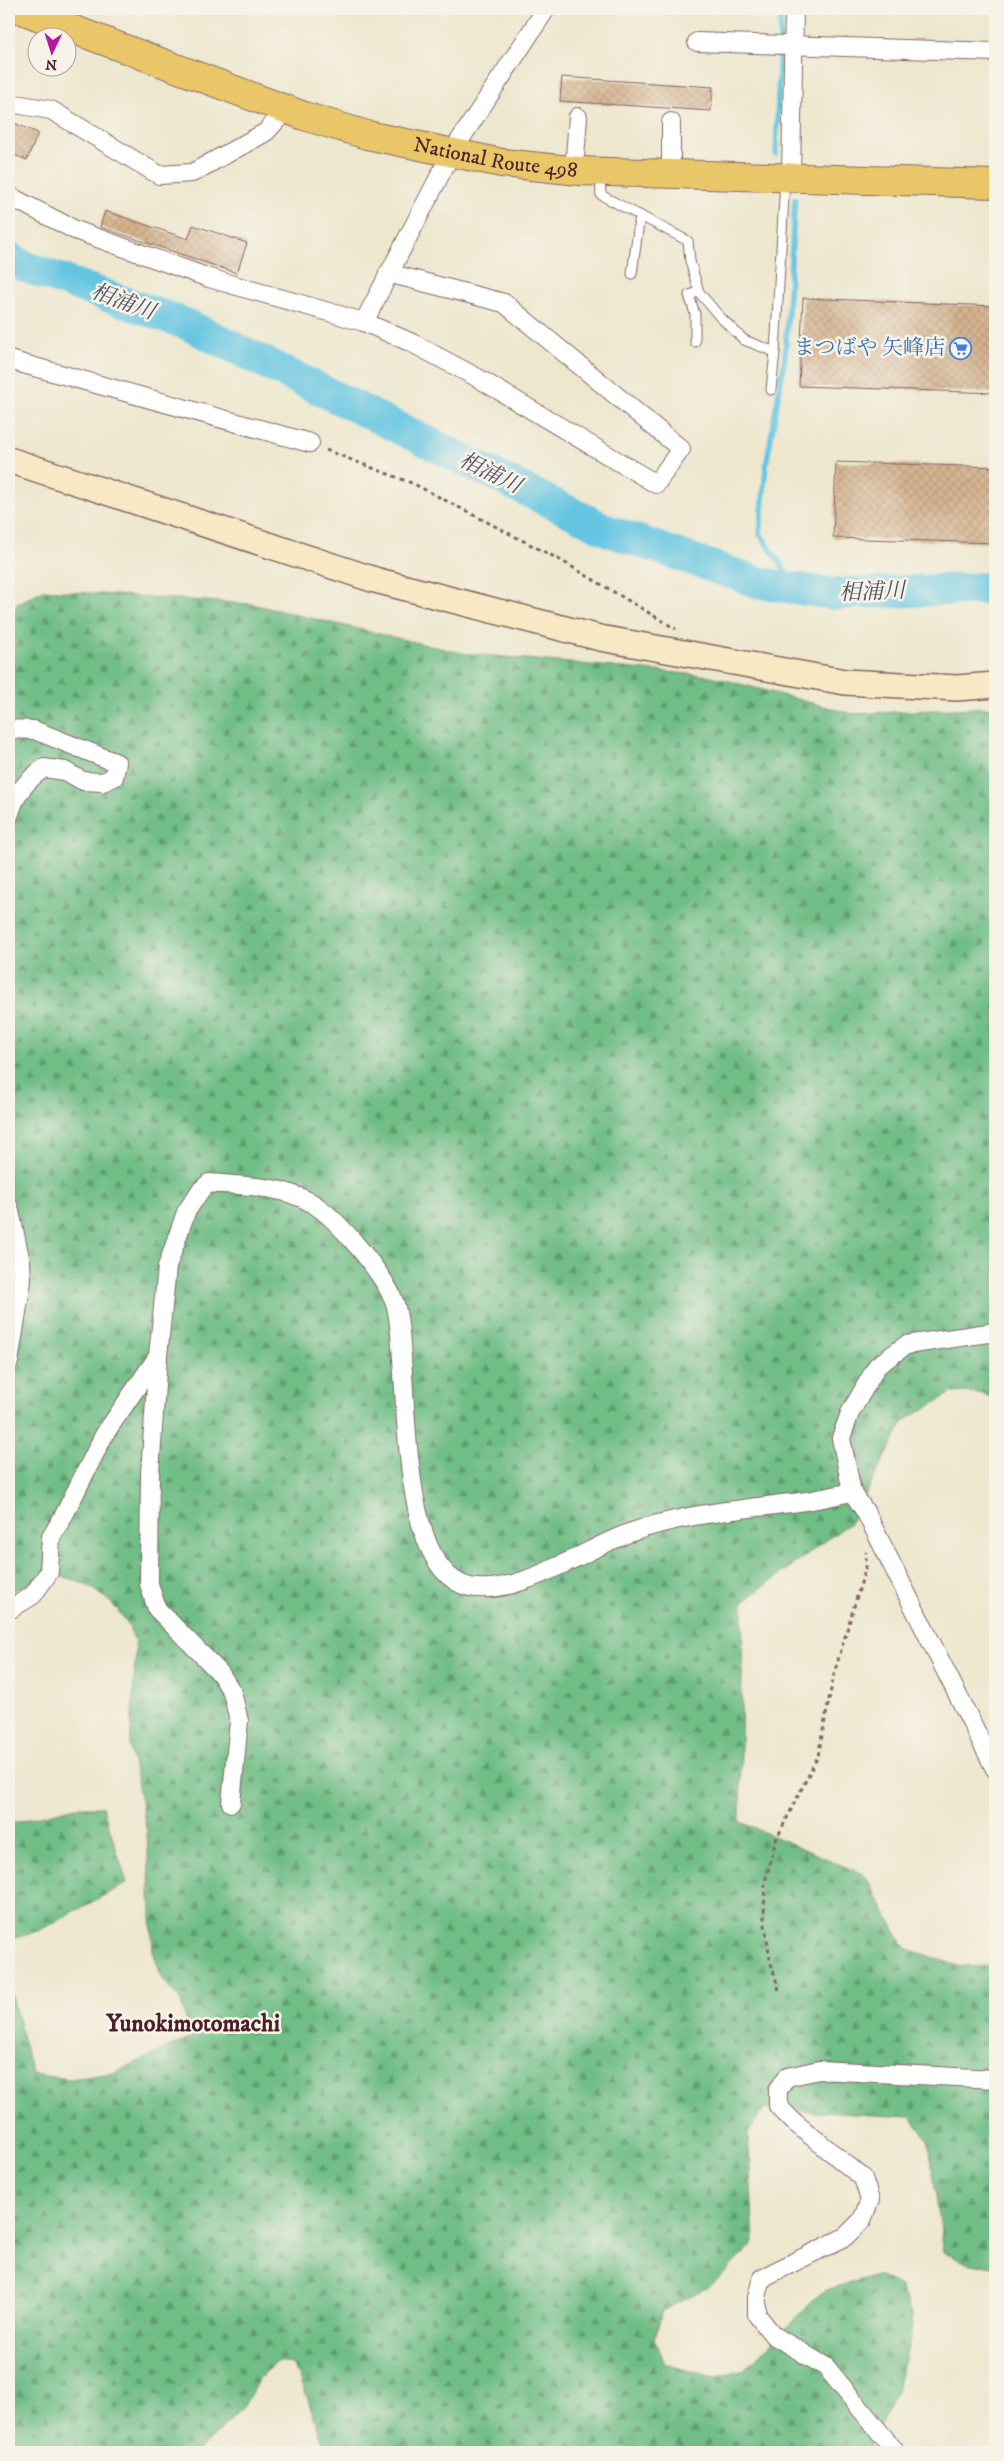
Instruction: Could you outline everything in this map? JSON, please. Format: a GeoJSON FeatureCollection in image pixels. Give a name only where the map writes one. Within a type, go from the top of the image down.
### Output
{"type":"FeatureCollection","features":[{"type":"Feature","properties":{"kind":"highway","name":"National Route 498"},"geometry":{"type":"LineString","coordinates":[[19,9],[287,109],[367,135],[502,162],[587,171],[671,175],[788,176],[995,184]]}},
{"type":"Feature","properties":{"kind":"street"},"geometry":{"type":"LineString","coordinates":[[364,322],[452,152],[546,9]]}},
{"type":"Feature","properties":{"kind":"street"},"geometry":{"type":"LineString","coordinates":[[788,176],[794,9]]}},
{"type":"Feature","properties":{"kind":"street"},"geometry":{"type":"LineString","coordinates":[[696,42],[792,47],[995,52]]}},
{"type":"Feature","properties":{"kind":"street"},"geometry":{"type":"LineString","coordinates":[[9,103],[51,110],[159,175],[172,176],[192,173],[266,132],[287,109]]}},
{"type":"Feature","properties":{"kind":"street"},"geometry":{"type":"LineString","coordinates":[[578,117],[587,171]]}},
{"type":"Feature","properties":{"kind":"street"},"geometry":{"type":"LineString","coordinates":[[671,175],[672,122]]}},
{"type":"Feature","properties":{"kind":"street"},"geometry":{"type":"LineString","coordinates":[[9,196],[75,230],[209,278],[364,322],[412,343],[478,378],[656,484],[681,449],[504,303],[388,273]]}},
{"type":"Feature","properties":{"kind":"street"},"geometry":{"type":"LineString","coordinates":[[9,360],[310,443]]}},
{"type":"Feature","properties":{"kind":"street"},"geometry":{"type":"LineString","coordinates":[[9,460],[375,580],[600,638],[845,682],[957,688],[995,685]]}},
{"type":"Feature","properties":{"kind":"street"},"geometry":{"type":"LineString","coordinates":[[9,729],[34,730],[117,763],[114,777],[103,782],[83,781],[65,771],[44,768],[29,779],[13,800],[9,816]]}},
{"type":"Feature","properties":{"kind":"street"},"geometry":{"type":"LineString","coordinates":[[230,1803],[239,1721],[232,1692],[220,1673],[157,1609],[150,1584],[150,1473],[158,1356],[167,1267],[186,1212],[200,1191],[209,1183],[270,1188],[310,1202],[329,1215],[382,1277],[396,1306],[410,1469],[423,1538],[437,1564],[453,1579],[470,1587],[500,1588],[533,1578],[628,1533],[672,1520],[729,1509],[794,1503],[852,1492]]}},
{"type":"Feature","properties":{"kind":"street"},"geometry":{"type":"LineString","coordinates":[[9,1207],[21,1262],[22,1281],[9,1362]]}},
{"type":"Feature","properties":{"kind":"street"},"geometry":{"type":"LineString","coordinates":[[995,1332],[906,1345],[878,1366],[850,1413],[841,1438],[852,1492],[865,1511],[995,1769]]}},
{"type":"Feature","properties":{"kind":"street"},"geometry":{"type":"LineString","coordinates":[[9,1610],[33,1596],[50,1572],[51,1537],[63,1518],[104,1435],[158,1356]]}},
{"type":"Feature","properties":{"kind":"street"},"geometry":{"type":"LineString","coordinates":[[896,2452],[826,2367],[774,2334],[757,2315],[757,2298],[762,2278],[846,2237],[862,2220],[870,2200],[863,2178],[794,2122],[778,2106],[778,2090],[787,2077],[819,2070],[995,2079]]}},
{"type":"Feature","properties":{"kind":"lane"},"geometry":{"type":"LineString","coordinates":[[587,171],[601,194],[688,241],[690,261],[699,292],[719,316],[744,340],[775,352]]}},
{"type":"Feature","properties":{"kind":"lane"},"geometry":{"type":"LineString","coordinates":[[771,390],[788,176]]}},
{"type":"Feature","properties":{"kind":"lane"},"geometry":{"type":"LineString","coordinates":[[632,274],[640,215]]}},
{"type":"Feature","properties":{"kind":"lane"},"geometry":{"type":"LineString","coordinates":[[695,342],[695,314],[689,295],[699,292]]}},
{"type":"Feature","properties":{"kind":"path"},"geometry":{"type":"LineString","coordinates":[[310,443],[414,484],[562,561],[678,631]]}},
{"type":"Feature","properties":{"kind":"path"},"geometry":{"type":"LineString","coordinates":[[779,1990],[770,1960],[765,1926],[765,1882],[776,1840],[818,1756],[834,1674],[866,1566],[866,1548]]}},
{"type":"Feature","properties":{"kind":"green space"},"geometry":{"type":"Polygon","coordinates":[[[43,590],[251,604],[461,653],[710,676],[853,714],[995,707],[995,1399],[982,1393],[953,1392],[904,1421],[851,1522],[743,1602],[740,1822],[865,1875],[905,1948],[961,1967],[992,1966],[995,1964],[995,2267],[969,2264],[944,2252],[928,2139],[910,2117],[764,2109],[748,2132],[754,2243],[713,2284],[662,2311],[655,2339],[665,2364],[717,2378],[744,2370],[823,2291],[877,2275],[900,2287],[912,2313],[910,2339],[896,2392],[867,2452],[326,2452],[300,2377],[291,2364],[277,2361],[257,2382],[244,2406],[197,2452],[9,2452],[9,1984],[32,2074],[70,2079],[113,2073],[192,2037],[180,2000],[162,1978],[153,1952],[147,1832],[130,1747],[136,1649],[133,1635],[127,1623],[108,1600],[96,1591],[70,1579],[56,1576],[18,1588],[9,1593],[9,626],[17,604],[43,590]]]}},
{"type":"Feature","properties":{"kind":"green space"},"geometry":{"type":"Polygon","coordinates":[[[76,1807],[103,1807],[127,1883],[40,1930],[9,1940],[9,1824],[76,1807]]]}},
{"type":"Feature","properties":{"kind":"building"},"geometry":{"type":"Polygon","coordinates":[[[562,77],[713,87],[711,111],[560,101],[562,77]]]}},
{"type":"Feature","properties":{"kind":"building"},"geometry":{"type":"Polygon","coordinates":[[[9,121],[38,133],[27,160],[9,153],[9,121]]]}},
{"type":"Feature","properties":{"kind":"building"},"geometry":{"type":"Polygon","coordinates":[[[105,211],[188,239],[193,225],[247,243],[237,273],[100,227],[105,211]]]}},
{"type":"Feature","properties":{"kind":"building"},"geometry":{"type":"Polygon","coordinates":[[[803,298],[995,306],[995,393],[799,386],[803,298]]]}},
{"type":"Feature","properties":{"kind":"building"},"geometry":{"type":"Polygon","coordinates":[[[836,462],[995,467],[995,543],[833,538],[836,462]]]}},
{"type":"Feature","properties":{"kind":"waterway"},"geometry":{"type":"LineString","coordinates":[[776,154],[781,9]]}},
{"type":"Feature","properties":{"kind":"waterway"},"geometry":{"type":"LineString","coordinates":[[795,199],[785,357],[766,466],[760,534],[798,589]]}},
{"type":"Feature","properties":{"kind":"waterway","name":"相浦川"},"geometry":{"type":"LineString","coordinates":[[9,257],[23,266],[186,324],[609,531],[760,583],[833,594],[995,588]]}},
{"type":"Feature","properties":{"kind":"place","name":"まつばや 矢峰店"},"geometry":{"type":"Point","coordinates":[961,348]}},
{"type":"Feature","properties":{"kind":"district","name":"Yunokimotomachi"},"geometry":{"type":"Point","coordinates":[193,2024]}}]}
